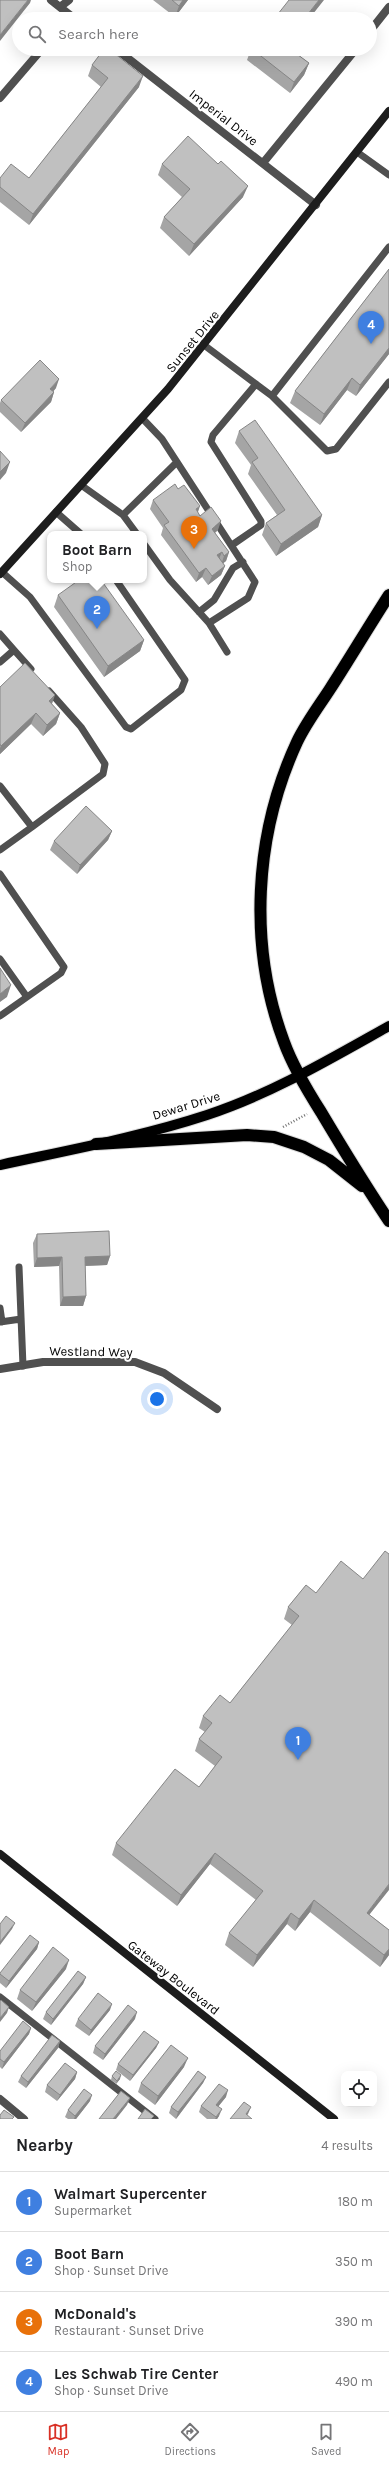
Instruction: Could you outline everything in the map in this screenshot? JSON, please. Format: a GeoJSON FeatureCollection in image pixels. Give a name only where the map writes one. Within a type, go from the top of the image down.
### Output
{"type":"FeatureCollection","features":[{"type":"Feature","properties":{"kind":"highway"},"geometry":{"type":"LineString","coordinates":[[389,595],[298,740],[280,782],[271,813],[263,858],[261,906],[263,962],[269,997],[279,1027],[300,1076],[370,1193],[389,1221]]}},
{"type":"Feature","properties":{"kind":"highway"},"geometry":{"type":"LineString","coordinates":[[96,1144],[247,1134],[274,1137],[304,1146],[329,1160],[370,1193]]}},
{"type":"Feature","properties":{"kind":"main road","name":"Dewar Drive"},"geometry":{"type":"LineString","coordinates":[[0,1165],[96,1144],[207,1115],[300,1076],[389,1026]]}},
{"type":"Feature","properties":{"kind":"street"},"geometry":{"type":"LineString","coordinates":[[51,0],[65,12]]}},
{"type":"Feature","properties":{"kind":"street"},"geometry":{"type":"LineString","coordinates":[[60,7],[69,0]]}},
{"type":"Feature","properties":{"kind":"street"},"geometry":{"type":"LineString","coordinates":[[377,22],[389,7]]}},
{"type":"Feature","properties":{"kind":"street"},"geometry":{"type":"LineString","coordinates":[[0,98],[36,56]]}},
{"type":"Feature","properties":{"kind":"street","name":"Imperial Drive"},"geometry":{"type":"LineString","coordinates":[[125,56],[316,205]]}},
{"type":"Feature","properties":{"kind":"street"},"geometry":{"type":"LineString","coordinates":[[263,163],[350,56]]}},
{"type":"Feature","properties":{"kind":"street","name":"Sunset Drive"},"geometry":{"type":"LineString","coordinates":[[1,572],[142,418],[204,345],[389,112]]}},
{"type":"Feature","properties":{"kind":"street","name":"Westland Way"},"geometry":{"type":"LineString","coordinates":[[0,1369],[43,1362],[135,1362],[164,1373],[217,1409]]}},
{"type":"Feature","properties":{"kind":"street","name":"Gateway Boulevard"},"geometry":{"type":"LineString","coordinates":[[0,1854],[334,2119]]}},
{"type":"Feature","properties":{"kind":"street"},"geometry":{"type":"LineString","coordinates":[[0,2099],[24,2119]]}},
{"type":"Feature","properties":{"kind":"lane"},"geometry":{"type":"LineString","coordinates":[[357,152],[389,176]]}},
{"type":"Feature","properties":{"kind":"lane"},"geometry":{"type":"LineString","coordinates":[[272,396],[389,247]]}},
{"type":"Feature","properties":{"kind":"lane"},"geometry":{"type":"LineString","coordinates":[[204,345],[272,396],[327,451],[336,449],[389,382]]}},
{"type":"Feature","properties":{"kind":"lane"},"geometry":{"type":"LineString","coordinates":[[232,545],[261,525],[262,521],[211,442],[213,435],[256,384]]}},
{"type":"Feature","properties":{"kind":"lane"},"geometry":{"type":"LineString","coordinates":[[142,418],[162,439],[255,582],[248,598],[209,623]]}},
{"type":"Feature","properties":{"kind":"lane"},"geometry":{"type":"LineString","coordinates":[[123,515],[177,462]]}},
{"type":"Feature","properties":{"kind":"lane"},"geometry":{"type":"LineString","coordinates":[[81,485],[123,515],[135,531]]}},
{"type":"Feature","properties":{"kind":"lane"},"geometry":{"type":"LineString","coordinates":[[56,512],[78,531]]}},
{"type":"Feature","properties":{"kind":"lane"},"geometry":{"type":"LineString","coordinates":[[147,548],[170,580],[209,623],[227,652]]}},
{"type":"Feature","properties":{"kind":"lane"},"geometry":{"type":"LineString","coordinates":[[199,612],[214,600],[233,568],[242,562]]}},
{"type":"Feature","properties":{"kind":"lane"},"geometry":{"type":"LineString","coordinates":[[1,572],[30,597],[126,727],[131,729],[181,690],[185,680],[118,583]]}},
{"type":"Feature","properties":{"kind":"lane"},"geometry":{"type":"LineString","coordinates":[[0,634],[34,674]]}},
{"type":"Feature","properties":{"kind":"lane"},"geometry":{"type":"LineString","coordinates":[[0,662],[14,650]]}},
{"type":"Feature","properties":{"kind":"lane"},"geometry":{"type":"LineString","coordinates":[[0,850],[103,774],[105,764],[81,727],[45,686]]}},
{"type":"Feature","properties":{"kind":"lane"},"geometry":{"type":"LineString","coordinates":[[0,786],[32,827]]}},
{"type":"Feature","properties":{"kind":"lane"},"geometry":{"type":"LineString","coordinates":[[0,874],[64,967],[61,973],[0,1016]]}},
{"type":"Feature","properties":{"kind":"lane"},"geometry":{"type":"LineString","coordinates":[[0,959],[26,997]]}},
{"type":"Feature","properties":{"kind":"lane"},"geometry":{"type":"LineString","coordinates":[[19,1267],[23,1366]]}},
{"type":"Feature","properties":{"kind":"lane"},"geometry":{"type":"LineString","coordinates":[[0,1308],[1,1322],[21,1319]]}},
{"type":"Feature","properties":{"kind":"lane"},"geometry":{"type":"LineString","coordinates":[[0,1997],[155,2119]]}},
{"type":"Feature","properties":{"kind":"path"},"geometry":{"type":"LineString","coordinates":[[278,1129],[309,1113]]}},
{"type":"Feature","properties":{"kind":"building"},"geometry":{"type":"Polygon","coordinates":[[[0,0],[28,0],[18,12],[12,12],[12,20],[0,35],[0,0]]]}},
{"type":"Feature","properties":{"kind":"building"},"geometry":{"type":"Polygon","coordinates":[[[172,0],[183,0],[179,6],[172,0]]]}},
{"type":"Feature","properties":{"kind":"building"},"geometry":{"type":"Polygon","coordinates":[[[289,0],[319,0],[310,12],[280,12],[289,0]]]}},
{"type":"Feature","properties":{"kind":"building"},"geometry":{"type":"Polygon","coordinates":[[[99,56],[118,56],[143,76],[33,214],[0,187],[0,178],[11,164],[29,178],[108,78],[92,65],[99,56]]]}},
{"type":"Feature","properties":{"kind":"building"},"geometry":{"type":"Polygon","coordinates":[[[261,56],[300,56],[309,63],[294,82],[261,56]]]}},
{"type":"Feature","properties":{"kind":"building"},"geometry":{"type":"Polygon","coordinates":[[[188,136],[218,164],[221,161],[248,186],[194,244],[164,217],[190,189],[162,164],[188,136]]]}},
{"type":"Feature","properties":{"kind":"building"},"geometry":{"type":"Polygon","coordinates":[[[389,269],[389,348],[360,385],[352,378],[324,414],[295,391],[389,269]]]}},
{"type":"Feature","properties":{"kind":"building"},"geometry":{"type":"Polygon","coordinates":[[[40,360],[59,379],[50,389],[54,392],[25,423],[1,400],[40,360]]]}},
{"type":"Feature","properties":{"kind":"building"},"geometry":{"type":"Polygon","coordinates":[[[255,420],[322,515],[281,544],[266,523],[285,510],[252,462],[258,458],[239,431],[255,420]]]}},
{"type":"Feature","properties":{"kind":"building"},"geometry":{"type":"Polygon","coordinates":[[[0,451],[10,462],[0,472],[0,451]]]}},
{"type":"Feature","properties":{"kind":"building"},"geometry":{"type":"Polygon","coordinates":[[[175,484],[178,489],[184,485],[200,506],[196,509],[200,516],[211,507],[221,521],[212,529],[229,552],[224,556],[222,552],[217,555],[225,566],[212,576],[206,568],[199,573],[164,525],[169,522],[153,500],[175,484]]]}},
{"type":"Feature","properties":{"kind":"building"},"geometry":{"type":"Polygon","coordinates":[[[75,583],[103,583],[144,640],[108,666],[58,595],[75,583]]]}},
{"type":"Feature","properties":{"kind":"building"},"geometry":{"type":"Polygon","coordinates":[[[25,663],[55,695],[49,701],[60,713],[47,725],[36,713],[1,746],[0,687],[25,663]]]}},
{"type":"Feature","properties":{"kind":"building"},"geometry":{"type":"Polygon","coordinates":[[[86,806],[112,831],[80,865],[54,841],[86,806]]]}},
{"type":"Feature","properties":{"kind":"building"},"geometry":{"type":"Polygon","coordinates":[[[0,968],[11,985],[0,994],[0,968]]]}},
{"type":"Feature","properties":{"kind":"building"},"geometry":{"type":"Polygon","coordinates":[[[109,1231],[110,1256],[85,1257],[86,1296],[63,1297],[62,1257],[37,1258],[37,1234],[109,1231]]]}},
{"type":"Feature","properties":{"kind":"building"},"geometry":{"type":"Polygon","coordinates":[[[385,1551],[389,1554],[389,1884],[367,1913],[389,1930],[389,1949],[384,1955],[314,1900],[299,1919],[291,1913],[257,1955],[229,1933],[263,1891],[215,1853],[181,1895],[116,1843],[175,1769],[199,1787],[222,1757],[199,1739],[212,1723],[203,1716],[220,1695],[230,1703],[299,1616],[288,1607],[306,1585],[316,1593],[341,1561],[363,1579],[385,1551]]]}},
{"type":"Feature","properties":{"kind":"building"},"geometry":{"type":"Polygon","coordinates":[[[6,1916],[15,1923],[0,1942],[0,1924],[6,1916]]]}},
{"type":"Feature","properties":{"kind":"building"},"geometry":{"type":"Polygon","coordinates":[[[30,1935],[39,1942],[9,1981],[0,1973],[30,1935]]]}},
{"type":"Feature","properties":{"kind":"building"},"geometry":{"type":"Polygon","coordinates":[[[53,1947],[69,1960],[36,2002],[20,1990],[53,1947]]]}},
{"type":"Feature","properties":{"kind":"building"},"geometry":{"type":"Polygon","coordinates":[[[78,1971],[86,1977],[53,2019],[46,2012],[78,1971]]]}},
{"type":"Feature","properties":{"kind":"building"},"geometry":{"type":"Polygon","coordinates":[[[98,1993],[112,2004],[91,2030],[78,2019],[98,1993]]]}},
{"type":"Feature","properties":{"kind":"building"},"geometry":{"type":"Polygon","coordinates":[[[1,2000],[9,2007],[0,2018],[0,2001],[1,2000]]]}},
{"type":"Feature","properties":{"kind":"building"},"geometry":{"type":"Polygon","coordinates":[[[128,2005],[137,2012],[105,2054],[95,2046],[128,2005]]]}},
{"type":"Feature","properties":{"kind":"building"},"geometry":{"type":"Polygon","coordinates":[[[23,2021],[31,2028],[4,2062],[0,2059],[0,2051],[23,2021]]]}},
{"type":"Feature","properties":{"kind":"building"},"geometry":{"type":"Polygon","coordinates":[[[144,2031],[159,2042],[133,2075],[118,2064],[144,2031]]]}},
{"type":"Feature","properties":{"kind":"building"},"geometry":{"type":"Polygon","coordinates":[[[52,2035],[60,2041],[28,2082],[21,2076],[52,2035]]]}},
{"type":"Feature","properties":{"kind":"building"},"geometry":{"type":"Polygon","coordinates":[[[171,2045],[188,2058],[158,2096],[141,2083],[171,2045]]]}},
{"type":"Feature","properties":{"kind":"building"},"geometry":{"type":"Polygon","coordinates":[[[65,2063],[77,2072],[60,2095],[47,2085],[65,2063]]]}},
{"type":"Feature","properties":{"kind":"building"},"geometry":{"type":"Polygon","coordinates":[[[116,2071],[121,2075],[117,2081],[112,2076],[116,2071]]]}},
{"type":"Feature","properties":{"kind":"building"},"geometry":{"type":"Polygon","coordinates":[[[198,2071],[206,2077],[178,2112],[171,2107],[198,2071]]]}},
{"type":"Feature","properties":{"kind":"building"},"geometry":{"type":"Polygon","coordinates":[[[219,2084],[228,2090],[216,2105],[222,2109],[216,2117],[201,2106],[219,2084]]]}},
{"type":"Feature","properties":{"kind":"building"},"geometry":{"type":"Polygon","coordinates":[[[84,2089],[92,2095],[75,2116],[68,2110],[84,2089]]]}},
{"type":"Feature","properties":{"kind":"building"},"geometry":{"type":"Polygon","coordinates":[[[121,2091],[130,2098],[113,2119],[99,2119],[121,2091]]]}},
{"type":"Feature","properties":{"kind":"building"},"geometry":{"type":"Polygon","coordinates":[[[244,2102],[251,2107],[246,2114],[252,2119],[230,2119],[244,2102]]]}},
{"type":"Feature","properties":{"kind":"building"},"geometry":{"type":"Polygon","coordinates":[[[145,2109],[154,2116],[151,2119],[138,2119],[145,2109]]]}},
{"type":"Feature","properties":{"kind":"building"},"geometry":{"type":"Polygon","coordinates":[[[4,2110],[14,2117],[12,2119],[0,2119],[0,2115],[4,2110]]]}},
{"type":"Feature","properties":{"kind":"place","name":"Les Schwab Tire Center"},"geometry":{"type":"Point","coordinates":[371,344]}},
{"type":"Feature","properties":{"kind":"place","name":"McDonald's"},"geometry":{"type":"Point","coordinates":[194,549]}},
{"type":"Feature","properties":{"kind":"place","name":"Boot Barn"},"geometry":{"type":"Point","coordinates":[97,629]}},
{"type":"Feature","properties":{"kind":"place","name":"Walmart Supercenter"},"geometry":{"type":"Point","coordinates":[298,1760]}}]}
